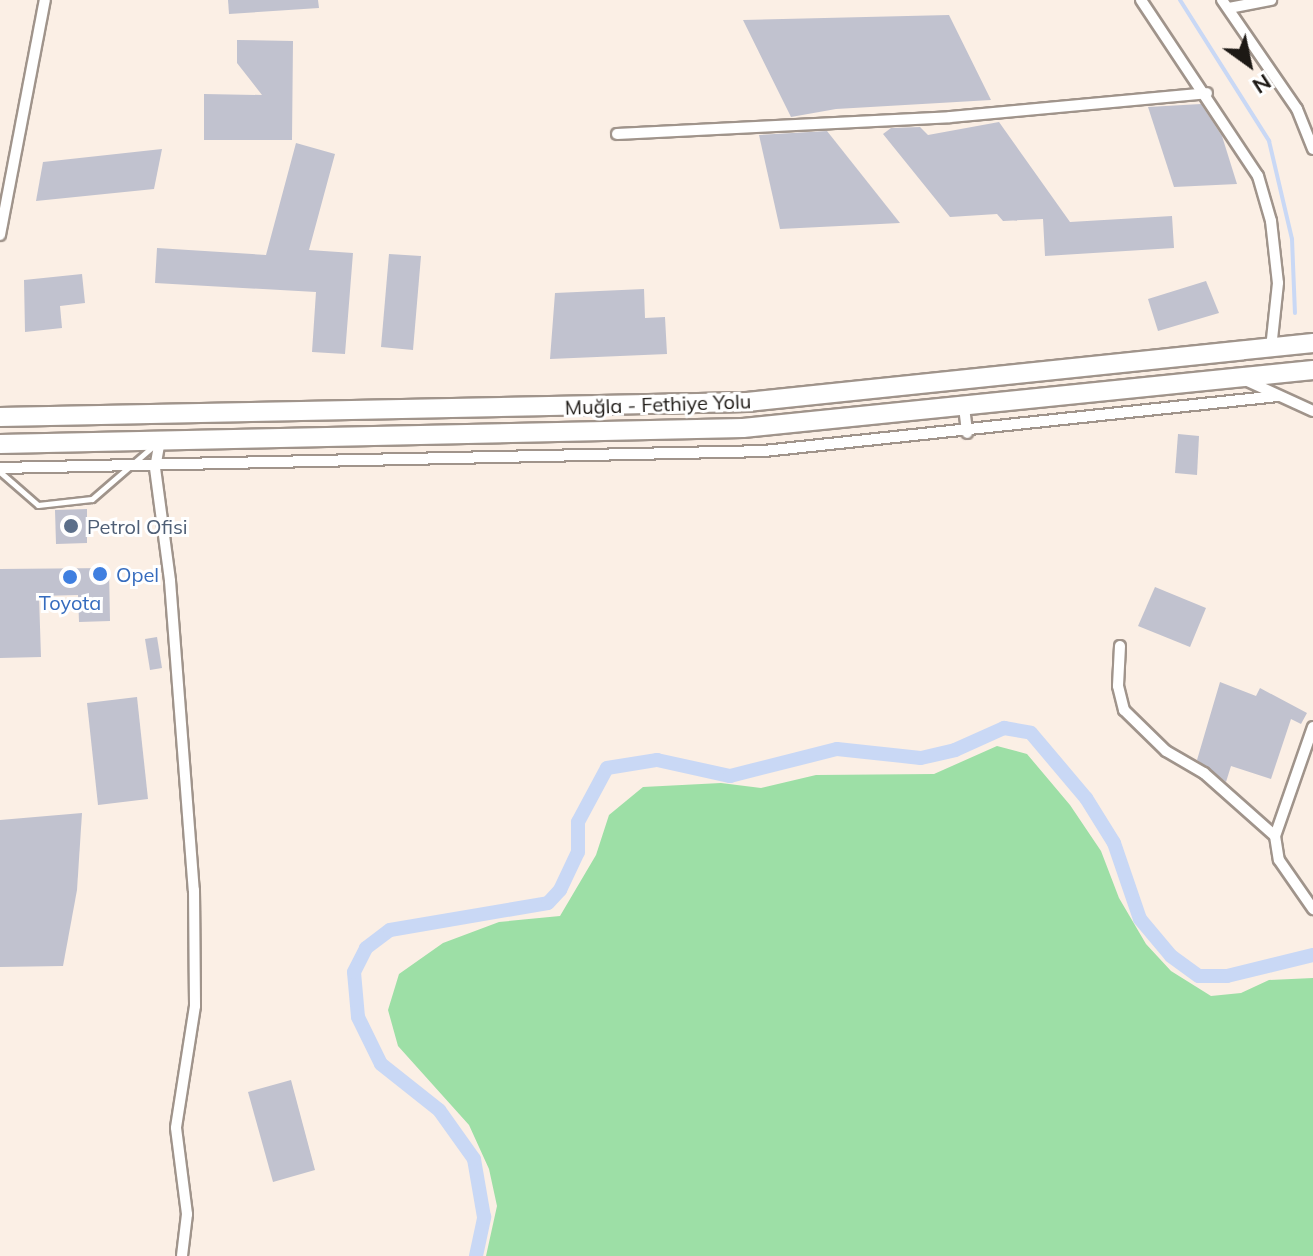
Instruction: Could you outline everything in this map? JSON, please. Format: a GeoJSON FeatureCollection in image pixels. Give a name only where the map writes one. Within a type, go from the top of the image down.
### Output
{"type":"FeatureCollection","features":[{"type":"Feature","properties":{"kind":"highway","name":"Muğla - Fethiye Yolu"},"geometry":{"type":"LineString","coordinates":[[0,417],[747,402],[1313,343]]}},
{"type":"Feature","properties":{"kind":"highway","name":"Muğla - Fethiye Yolu"},"geometry":{"type":"LineString","coordinates":[[0,444],[743,428],[1313,370]]}},
{"type":"Feature","properties":{"kind":"street"},"geometry":{"type":"LineString","coordinates":[[0,235],[45,0]]}},
{"type":"Feature","properties":{"kind":"street"},"geometry":{"type":"LineString","coordinates":[[1141,0],[1207,93],[1258,176],[1271,221],[1278,283],[1271,348]]}},
{"type":"Feature","properties":{"kind":"street"},"geometry":{"type":"LineString","coordinates":[[1271,0],[1225,4],[1297,109],[1313,149]]}},
{"type":"Feature","properties":{"kind":"street"},"geometry":{"type":"LineString","coordinates":[[617,134],[950,117],[1207,93]]}},
{"type":"Feature","properties":{"kind":"street"},"geometry":{"type":"LineString","coordinates":[[1241,378],[1313,411]]}},
{"type":"Feature","properties":{"kind":"street"},"geometry":{"type":"LineString","coordinates":[[0,470],[764,451],[967,433],[1108,411],[1278,396]]}},
{"type":"Feature","properties":{"kind":"street"},"geometry":{"type":"LineString","coordinates":[[964,407],[967,433]]}},
{"type":"Feature","properties":{"kind":"street"},"geometry":{"type":"LineString","coordinates":[[160,440],[155,468],[170,581],[194,890],[195,1006],[176,1128],[187,1214],[182,1256]]}},
{"type":"Feature","properties":{"kind":"street"},"geometry":{"type":"LineString","coordinates":[[1120,646],[1118,686],[1124,710],[1166,751],[1204,773],[1275,836]]}},
{"type":"Feature","properties":{"kind":"street"},"geometry":{"type":"LineString","coordinates":[[1313,727],[1275,836],[1279,860],[1313,909]]}},
{"type":"Feature","properties":{"kind":"lane"},"geometry":{"type":"LineString","coordinates":[[0,470],[38,505],[92,499],[160,440]]}},
{"type":"Feature","properties":{"kind":"green space"},"geometry":{"type":"Polygon","coordinates":[[[997,746],[1027,754],[1070,805],[1101,851],[1119,898],[1146,944],[1171,971],[1211,996],[1241,993],[1269,980],[1313,978],[1313,1256],[486,1256],[497,1206],[489,1169],[469,1125],[398,1046],[388,1010],[399,974],[443,943],[499,922],[560,916],[596,855],[609,815],[643,787],[721,783],[761,788],[816,775],[934,774],[997,746]]]}},
{"type":"Feature","properties":{"kind":"building"},"geometry":{"type":"Polygon","coordinates":[[[228,0],[318,0],[319,8],[229,14],[228,0]]]}},
{"type":"Feature","properties":{"kind":"building"},"geometry":{"type":"Polygon","coordinates":[[[949,15],[991,100],[836,109],[791,117],[743,20],[949,15]]]}},
{"type":"Feature","properties":{"kind":"building"},"geometry":{"type":"Polygon","coordinates":[[[237,40],[293,41],[292,140],[204,140],[204,94],[262,95],[237,63],[237,40]]]}},
{"type":"Feature","properties":{"kind":"building"},"geometry":{"type":"Polygon","coordinates":[[[1201,104],[1222,136],[1237,184],[1174,187],[1148,107],[1201,104]]]}},
{"type":"Feature","properties":{"kind":"building"},"geometry":{"type":"Polygon","coordinates":[[[999,122],[1070,222],[1172,216],[1174,248],[1045,256],[1043,219],[1003,221],[997,214],[950,217],[883,134],[891,128],[920,127],[928,135],[999,122]]]}},
{"type":"Feature","properties":{"kind":"building"},"geometry":{"type":"Polygon","coordinates":[[[827,131],[900,223],[780,229],[759,135],[827,131]]]}},
{"type":"Feature","properties":{"kind":"building"},"geometry":{"type":"Polygon","coordinates":[[[296,143],[335,154],[309,250],[353,253],[345,354],[312,352],[316,292],[155,283],[157,248],[266,255],[296,143]]]}},
{"type":"Feature","properties":{"kind":"building"},"geometry":{"type":"Polygon","coordinates":[[[162,149],[154,189],[36,201],[43,162],[162,149]]]}},
{"type":"Feature","properties":{"kind":"building"},"geometry":{"type":"Polygon","coordinates":[[[389,254],[421,256],[413,350],[381,347],[389,254]]]}},
{"type":"Feature","properties":{"kind":"building"},"geometry":{"type":"Polygon","coordinates":[[[82,274],[85,303],[60,306],[62,328],[25,332],[24,280],[82,274]]]}},
{"type":"Feature","properties":{"kind":"building"},"geometry":{"type":"Polygon","coordinates":[[[1206,281],[1219,313],[1158,331],[1148,299],[1206,281]]]}},
{"type":"Feature","properties":{"kind":"building"},"geometry":{"type":"Polygon","coordinates":[[[644,289],[645,318],[665,317],[667,354],[550,359],[555,293],[644,289]]]}},
{"type":"Feature","properties":{"kind":"building"},"geometry":{"type":"Polygon","coordinates":[[[1178,434],[1199,436],[1197,475],[1175,473],[1178,434]]]}},
{"type":"Feature","properties":{"kind":"building"},"geometry":{"type":"Polygon","coordinates":[[[87,509],[87,543],[56,544],[55,510],[87,509]]]}},
{"type":"Feature","properties":{"kind":"building"},"geometry":{"type":"Polygon","coordinates":[[[109,568],[110,621],[79,622],[78,595],[39,596],[41,657],[0,658],[0,569],[109,568]]]}},
{"type":"Feature","properties":{"kind":"building"},"geometry":{"type":"Polygon","coordinates":[[[1155,587],[1206,608],[1190,647],[1138,626],[1155,587]]]}},
{"type":"Feature","properties":{"kind":"building"},"geometry":{"type":"Polygon","coordinates":[[[157,637],[162,668],[150,670],[145,639],[157,637]]]}},
{"type":"Feature","properties":{"kind":"building"},"geometry":{"type":"Polygon","coordinates":[[[1220,682],[1256,696],[1260,688],[1307,713],[1301,724],[1291,719],[1271,779],[1231,766],[1226,782],[1197,760],[1220,682]]]}},
{"type":"Feature","properties":{"kind":"building"},"geometry":{"type":"Polygon","coordinates":[[[137,697],[148,799],[98,805],[87,703],[137,697]]]}},
{"type":"Feature","properties":{"kind":"building"},"geometry":{"type":"Polygon","coordinates":[[[82,813],[77,890],[63,966],[0,967],[0,820],[82,813]]]}},
{"type":"Feature","properties":{"kind":"building"},"geometry":{"type":"Polygon","coordinates":[[[291,1080],[315,1170],[273,1182],[248,1092],[291,1080]]]}},
{"type":"Feature","properties":{"kind":"waterway"},"geometry":{"type":"LineString","coordinates":[[1180,0],[1269,141],[1292,239],[1295,313]]}},
{"type":"Feature","properties":{"kind":"waterway"},"geometry":{"type":"LineString","coordinates":[[476,1256],[484,1217],[474,1159],[439,1110],[381,1064],[358,1017],[354,972],[366,948],[390,930],[548,903],[560,890],[578,852],[578,822],[607,768],[657,760],[730,776],[837,749],[921,758],[955,750],[1004,728],[1031,733],[1086,798],[1114,843],[1140,919],[1171,956],[1199,976],[1227,976],[1313,955]]}},
{"type":"Feature","properties":{"kind":"place","name":"Petrol Ofisi"},"geometry":{"type":"Point","coordinates":[71,526]}},
{"type":"Feature","properties":{"kind":"place","name":"Opel"},"geometry":{"type":"Point","coordinates":[100,574]}},
{"type":"Feature","properties":{"kind":"place","name":"Toyota"},"geometry":{"type":"Point","coordinates":[70,577]}}]}
